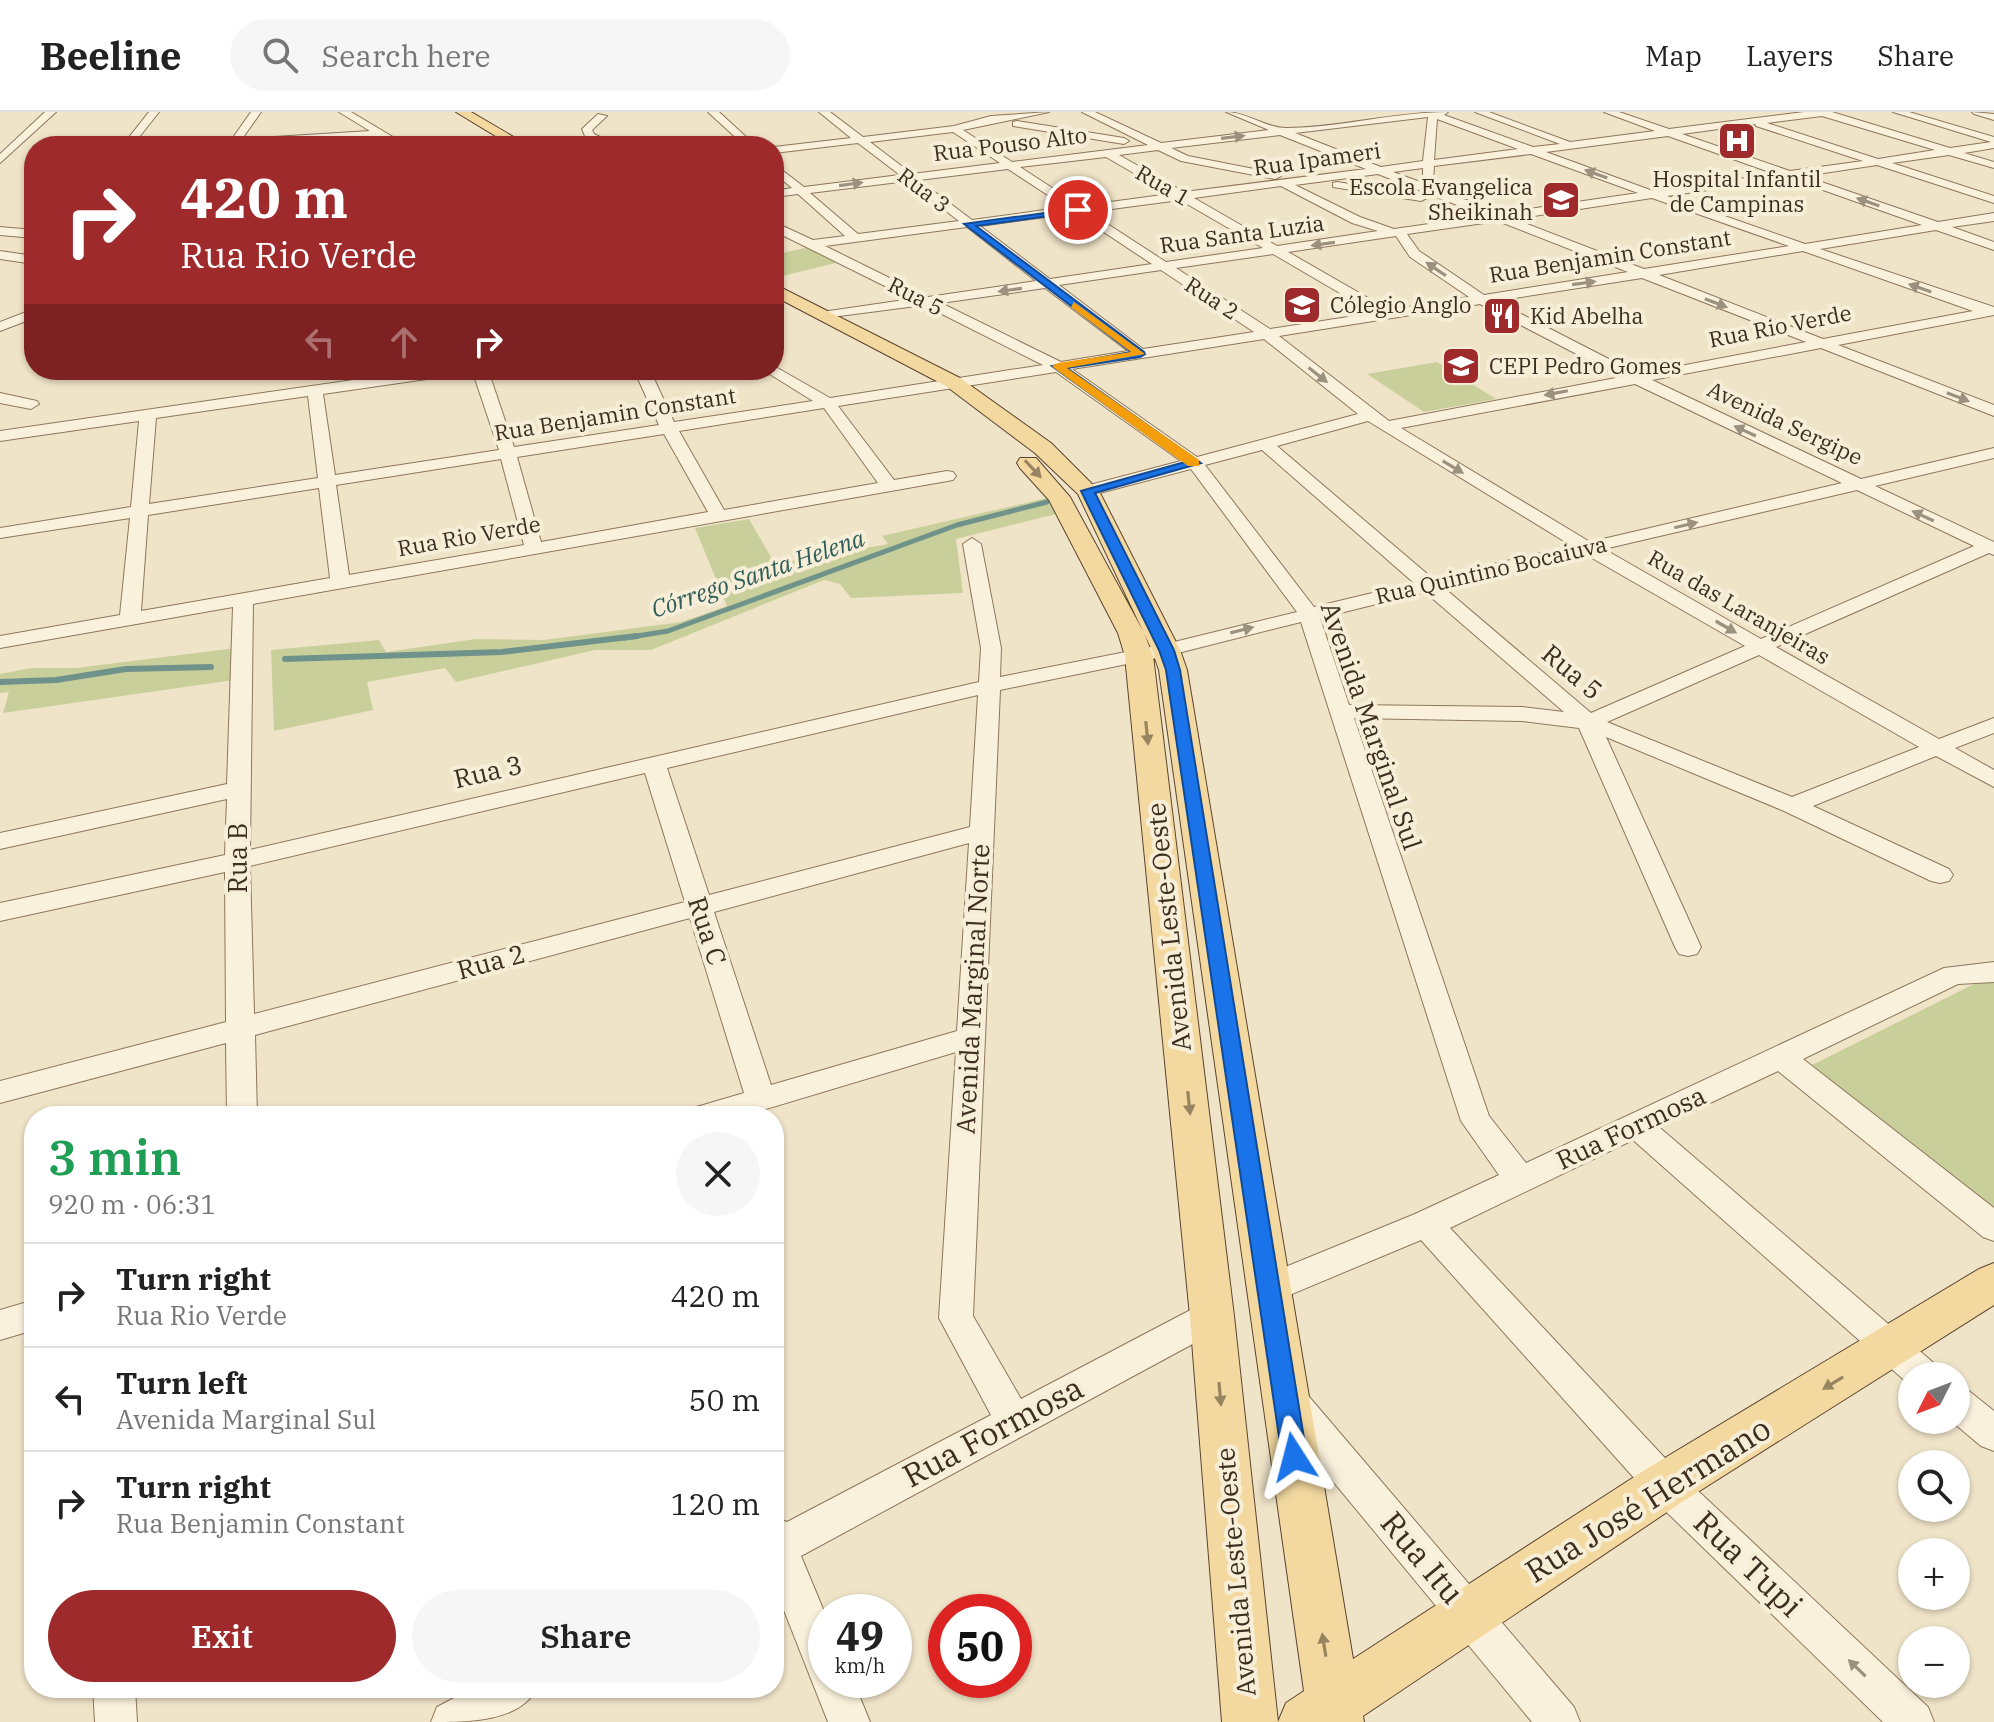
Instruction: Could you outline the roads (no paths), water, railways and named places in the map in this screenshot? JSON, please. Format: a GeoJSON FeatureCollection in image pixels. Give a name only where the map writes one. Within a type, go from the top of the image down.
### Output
{"type":"FeatureCollection","features":[{"type":"Feature","properties":{"kind":"main road"},"geometry":{"type":"LineString","coordinates":[[457,115],[485,136]]}},
{"type":"Feature","properties":{"kind":"main road"},"geometry":{"type":"LineString","coordinates":[[457,115],[501,136]]}},
{"type":"Feature","properties":{"kind":"main road","name":"Avenida Leste-Oeste"},"geometry":{"type":"LineString","coordinates":[[784,294],[953,382],[1043,448],[1088,491],[1153,653],[1250,1722]]}},
{"type":"Feature","properties":{"kind":"main road","name":"Avenida Leste-Oeste"},"geometry":{"type":"LineString","coordinates":[[784,307],[928,386],[1013,447],[1059,497],[1131,633],[1173,670],[1285,1395],[1325,1716]]}},
{"type":"Feature","properties":{"kind":"main road","name":"Rua José Hermano"},"geometry":{"type":"LineString","coordinates":[[1907,1362],[1994,1282]]}},
{"type":"Feature","properties":{"kind":"main road","name":"Rua José Hermano"},"geometry":{"type":"LineString","coordinates":[[1325,1716],[1469,1614],[1665,1485],[1898,1367]]}},
{"type":"Feature","properties":{"kind":"street"},"geometry":{"type":"LineString","coordinates":[[25,136],[51,112]]}},
{"type":"Feature","properties":{"kind":"street"},"geometry":{"type":"LineString","coordinates":[[135,136],[154,112]]}},
{"type":"Feature","properties":{"kind":"street"},"geometry":{"type":"LineString","coordinates":[[239,136],[256,112]]}},
{"type":"Feature","properties":{"kind":"street"},"geometry":{"type":"LineString","coordinates":[[344,112],[385,136]]}},
{"type":"Feature","properties":{"kind":"street"},"geometry":{"type":"LineString","coordinates":[[713,112],[740,136]]}},
{"type":"Feature","properties":{"kind":"street","name":"Rua 3"},"geometry":{"type":"LineString","coordinates":[[824,112],[1140,354]]}},
{"type":"Feature","properties":{"kind":"street"},"geometry":{"type":"LineString","coordinates":[[784,149],[955,129],[991,119],[1044,112]]}},
{"type":"Feature","properties":{"kind":"street"},"geometry":{"type":"LineString","coordinates":[[1087,112],[1156,146],[1204,165],[1423,198],[1450,198],[1994,411]]}},
{"type":"Feature","properties":{"kind":"street"},"geometry":{"type":"LineString","coordinates":[[1231,112],[1379,170],[1423,198]]}},
{"type":"Feature","properties":{"kind":"street"},"geometry":{"type":"LineString","coordinates":[[1423,198],[1434,112],[1653,195],[1992,312]]}},
{"type":"Feature","properties":{"kind":"street","name":"Rua Pouso Alto"},"geometry":{"type":"LineString","coordinates":[[784,193],[1434,112]]}},
{"type":"Feature","properties":{"kind":"street"},"geometry":{"type":"LineString","coordinates":[[1480,112],[1572,145]]}},
{"type":"Feature","properties":{"kind":"street"},"geometry":{"type":"LineString","coordinates":[[1609,112],[1994,246]]}},
{"type":"Feature","properties":{"kind":"street"},"geometry":{"type":"LineString","coordinates":[[1722,112],[1994,200]]}},
{"type":"Feature","properties":{"kind":"street"},"geometry":{"type":"LineString","coordinates":[[1823,112],[1994,165]]}},
{"type":"Feature","properties":{"kind":"street","name":"Rua Ipameri"},"geometry":{"type":"LineString","coordinates":[[812,244],[1823,112]]}},
{"type":"Feature","properties":{"kind":"street"},"geometry":{"type":"LineString","coordinates":[[1898,112],[1994,142]]}},
{"type":"Feature","properties":{"kind":"street"},"geometry":{"type":"LineString","coordinates":[[1977,112],[1994,117]]}},
{"type":"Feature","properties":{"kind":"street"},"geometry":{"type":"LineString","coordinates":[[590,136],[587,129],[602,116],[594,114]]}},
{"type":"Feature","properties":{"kind":"street"},"geometry":{"type":"LineString","coordinates":[[961,114],[1156,146]]}},
{"type":"Feature","properties":{"kind":"street","name":"Rua 2"},"geometry":{"type":"LineString","coordinates":[[955,129],[1267,334]]}},
{"type":"Feature","properties":{"kind":"street"},"geometry":{"type":"LineString","coordinates":[[351,136],[381,134]]}},
{"type":"Feature","properties":{"kind":"street"},"geometry":{"type":"LineString","coordinates":[[1116,140],[1136,136]]}},
{"type":"Feature","properties":{"kind":"street"},"geometry":{"type":"LineString","coordinates":[[2,157],[24,137]]}},
{"type":"Feature","properties":{"kind":"street","name":"Rua Santa Luzia"},"geometry":{"type":"LineString","coordinates":[[829,315],[1949,152],[1994,142]]}},
{"type":"Feature","properties":{"kind":"street","name":"Rua 1"},"geometry":{"type":"LineString","coordinates":[[1106,152],[1386,314]]}},
{"type":"Feature","properties":{"kind":"street"},"geometry":{"type":"LineString","coordinates":[[2,157],[20,154]]}},
{"type":"Feature","properties":{"kind":"street"},"geometry":{"type":"LineString","coordinates":[[784,176],[856,239]]}},
{"type":"Feature","properties":{"kind":"street"},"geometry":{"type":"LineString","coordinates":[[1285,184],[1356,220],[1400,233],[1413,219],[1419,224],[1437,228]]}},
{"type":"Feature","properties":{"kind":"street","name":"Rua Benjamin Constant"},"geometry":{"type":"LineString","coordinates":[[0,533],[1994,217]]}},
{"type":"Feature","properties":{"kind":"street"},"geometry":{"type":"LineString","coordinates":[[0,231],[24,233]]}},
{"type":"Feature","properties":{"kind":"street","name":"Rua 5"},"geometry":{"type":"LineString","coordinates":[[784,231],[1058,366]]}},
{"type":"Feature","properties":{"kind":"street","name":"Avenida Sergipe"},"geometry":{"type":"LineString","coordinates":[[1400,233],[1414,254],[1479,298],[1633,377],[1991,548]]}},
{"type":"Feature","properties":{"kind":"street"},"geometry":{"type":"LineString","coordinates":[[0,244],[24,236]]}},
{"type":"Feature","properties":{"kind":"street"},"geometry":{"type":"LineString","coordinates":[[0,255],[24,259]]}},
{"type":"Feature","properties":{"kind":"street"},"geometry":{"type":"LineString","coordinates":[[1822,271],[1852,264]]}},
{"type":"Feature","properties":{"kind":"street"},"geometry":{"type":"LineString","coordinates":[[1861,286],[1892,278]]}},
{"type":"Feature","properties":{"kind":"street","name":"Rua Rio Verde"},"geometry":{"type":"LineString","coordinates":[[1088,491],[1266,445],[1378,421],[1992,312]]}},
{"type":"Feature","properties":{"kind":"street"},"geometry":{"type":"LineString","coordinates":[[0,317],[24,321]]}},
{"type":"Feature","properties":{"kind":"street"},"geometry":{"type":"LineString","coordinates":[[0,327],[24,317]]}},
{"type":"Feature","properties":{"kind":"street","name":"Rua das Laranjeiras"},"geometry":{"type":"LineString","coordinates":[[1267,334],[1378,421],[1588,548],[1994,780]]}},
{"type":"Feature","properties":{"kind":"street","name":"Avenida Marginal Sul"},"geometry":{"type":"LineString","coordinates":[[1058,366],[1195,463],[1308,613],[1476,1121],[1521,1180]]}},
{"type":"Feature","properties":{"kind":"street"},"geometry":{"type":"LineString","coordinates":[[784,377],[828,403],[889,486]]}},
{"type":"Feature","properties":{"kind":"street"},"geometry":{"type":"LineString","coordinates":[[0,436],[384,380]]}},
{"type":"Feature","properties":{"kind":"street"},"geometry":{"type":"LineString","coordinates":[[483,380],[508,453],[534,549]]}},
{"type":"Feature","properties":{"kind":"street"},"geometry":{"type":"LineString","coordinates":[[647,380],[669,428],[719,516]]}},
{"type":"Feature","properties":{"kind":"street"},"geometry":{"type":"LineString","coordinates":[[315,390],[340,583]]}},
{"type":"Feature","properties":{"kind":"street"},"geometry":{"type":"LineString","coordinates":[[0,398],[31,404]]}},
{"type":"Feature","properties":{"kind":"street"},"geometry":{"type":"LineString","coordinates":[[130,620],[148,415]]}},
{"type":"Feature","properties":{"kind":"street","name":"Rua 5"},"geometry":{"type":"LineString","coordinates":[[1266,445],[1588,722],[1792,806],[1940,875]]}},
{"type":"Feature","properties":{"kind":"street","name":"Rua Quintino Bocaiuva"},"geometry":{"type":"LineString","coordinates":[[989,686],[1153,653],[1308,613],[1994,453]]}},
{"type":"Feature","properties":{"kind":"street","name":"Rua Rio Verde"},"geometry":{"type":"LineString","coordinates":[[0,642],[947,476]]}},
{"type":"Feature","properties":{"kind":"street","name":"Avenida Marginal Norte"},"geometry":{"type":"LineString","coordinates":[[972,544],[991,648],[956,1318],[1014,1421]]}},
{"type":"Feature","properties":{"kind":"street"},"geometry":{"type":"LineString","coordinates":[[1338,711],[1522,714],[1588,722],[1991,548]]}},
{"type":"Feature","properties":{"kind":"street","name":"Rua B"},"geometry":{"type":"LineString","coordinates":[[242,1106],[237,861],[243,600]]}},
{"type":"Feature","properties":{"kind":"street","name":"Rua 3"},"geometry":{"type":"LineString","coordinates":[[0,912],[237,861],[989,686]]}},
{"type":"Feature","properties":{"kind":"street"},"geometry":{"type":"LineString","coordinates":[[1588,722],[1688,947]]}},
{"type":"Feature","properties":{"kind":"street"},"geometry":{"type":"LineString","coordinates":[[1792,806],[1994,725]]}},
{"type":"Feature","properties":{"kind":"street","name":"Rua C"},"geometry":{"type":"LineString","coordinates":[[654,764],[761,1099]]}},
{"type":"Feature","properties":{"kind":"street"},"geometry":{"type":"LineString","coordinates":[[0,841],[238,789]]}},
{"type":"Feature","properties":{"kind":"street","name":"Rua 2"},"geometry":{"type":"LineString","coordinates":[[0,1092],[981,832]]}},
{"type":"Feature","properties":{"kind":"street","name":"Rua Formosa"},"geometry":{"type":"LineString","coordinates":[[1268,1289],[1426,1224],[1954,975],[1994,972]]}},
{"type":"Feature","properties":{"kind":"street"},"geometry":{"type":"LineString","coordinates":[[738,1106],[971,1037]]}},
{"type":"Feature","properties":{"kind":"street"},"geometry":{"type":"LineString","coordinates":[[1781,1057],[1994,1227]]}},
{"type":"Feature","properties":{"kind":"street"},"geometry":{"type":"LineString","coordinates":[[1637,1126],[1907,1362]]}},
{"type":"Feature","properties":{"kind":"street","name":"Rua Tupi"},"geometry":{"type":"LineString","coordinates":[[1426,1224],[1665,1485],[1913,1722]]}},
{"type":"Feature","properties":{"kind":"street","name":"Rua Formosa"},"geometry":{"type":"LineString","coordinates":[[784,1539],[1212,1316]]}},
{"type":"Feature","properties":{"kind":"street"},"geometry":{"type":"LineString","coordinates":[[0,1325],[24,1318]]}},
{"type":"Feature","properties":{"kind":"street","name":"Rua Itu"},"geometry":{"type":"LineString","coordinates":[[1285,1395],[1559,1722]]}},
{"type":"Feature","properties":{"kind":"street"},"geometry":{"type":"LineString","coordinates":[[1970,1414],[1994,1434]]}},
{"type":"Feature","properties":{"kind":"street"},"geometry":{"type":"LineString","coordinates":[[784,1566],[808,1623]]}},
{"type":"Feature","properties":{"kind":"street"},"geometry":{"type":"LineString","coordinates":[[115,1698],[116,1722]]}},
{"type":"Feature","properties":{"kind":"street"},"geometry":{"type":"LineString","coordinates":[[452,1722],[497,1698]]}},
{"type":"Feature","properties":{"kind":"street"},"geometry":{"type":"LineString","coordinates":[[839,1698],[849,1722]]}},
{"type":"Feature","properties":{"kind":"waterway","name":"Córrego Santa Helena"},"geometry":{"type":"LineString","coordinates":[[625,638],[668,631],[957,525],[1047,502]]}},
{"type":"Feature","properties":{"kind":"waterway","name":"Córrego Santa Helena"},"geometry":{"type":"LineString","coordinates":[[285,659],[502,652],[637,636]]}},
{"type":"Feature","properties":{"kind":"waterway","name":"Córrego Santa Helena"},"geometry":{"type":"LineString","coordinates":[[0,682],[56,680],[126,669],[211,667]]}},
{"type":"Feature","properties":{"kind":"place","name":"Hospital Infantil de Campinas"},"geometry":{"type":"Point","coordinates":[1737,141]}},
{"type":"Feature","properties":{"kind":"place","name":"Escola Evangelica Sheikinah"},"geometry":{"type":"Point","coordinates":[1561,200]}},
{"type":"Feature","properties":{"kind":"place","name":"Cólegio Anglo"},"geometry":{"type":"Point","coordinates":[1302,305]}},
{"type":"Feature","properties":{"kind":"place","name":"Kid Abelha"},"geometry":{"type":"Point","coordinates":[1502,316]}},
{"type":"Feature","properties":{"kind":"place","name":"CEPI Pedro Gomes"},"geometry":{"type":"Point","coordinates":[1461,366]}}]}
